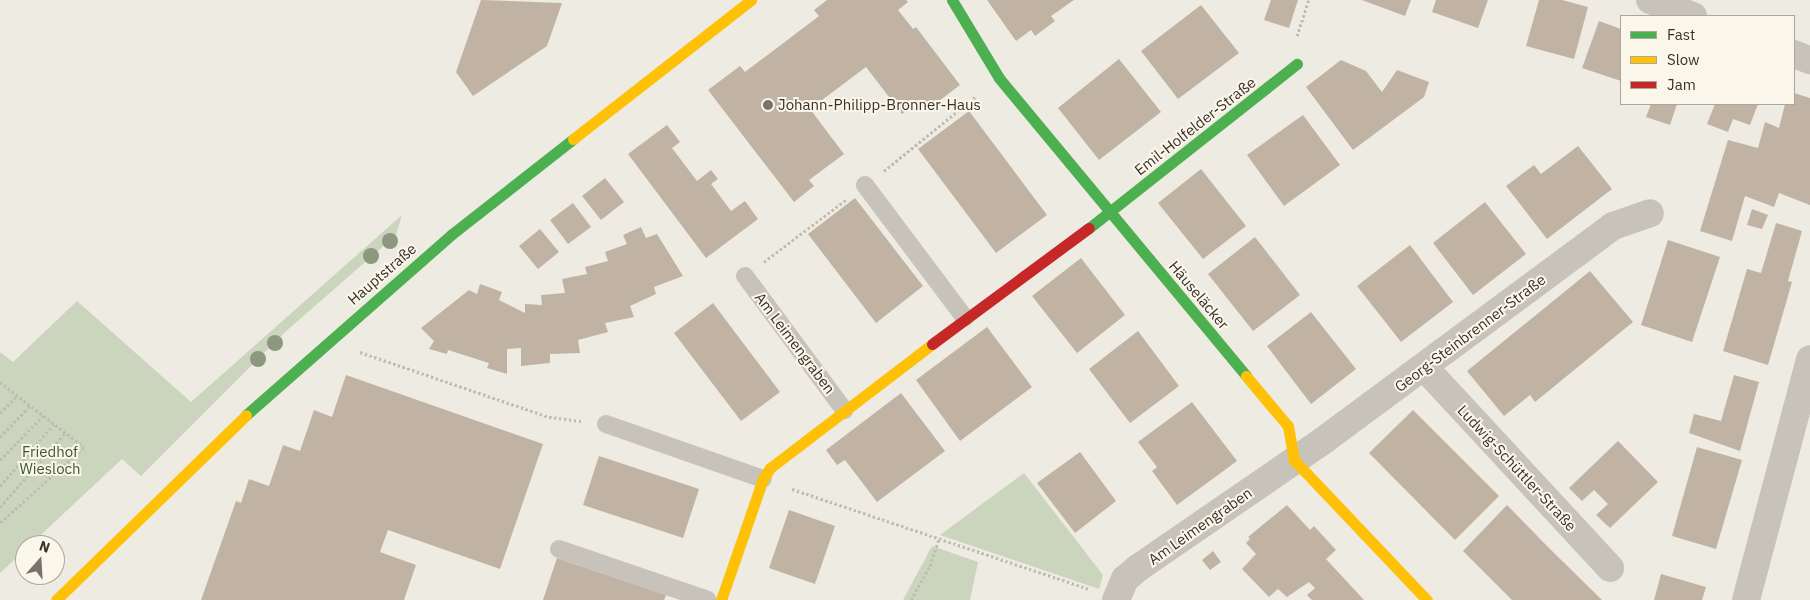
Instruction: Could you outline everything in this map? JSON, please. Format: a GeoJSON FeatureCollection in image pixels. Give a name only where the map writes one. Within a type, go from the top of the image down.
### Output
{"type":"FeatureCollection","features":[{"type":"Feature","properties":{"kind":"street","name":"Hauptstraße"},"geometry":{"type":"LineString","coordinates":[[56,600],[229,430],[327,341],[452,234],[751,0]]}},
{"type":"Feature","properties":{"kind":"street","name":"Häuseläcker"},"geometry":{"type":"LineString","coordinates":[[952,0],[999,78],[1288,426],[1294,460]]}},
{"type":"Feature","properties":{"kind":"street"},"geometry":{"type":"LineString","coordinates":[[1650,0],[1690,15]]}},
{"type":"Feature","properties":{"kind":"street"},"geometry":{"type":"LineString","coordinates":[[1795,54],[1810,60]]}},
{"type":"Feature","properties":{"kind":"street","name":"Emil-Holfelder-Straße"},"geometry":{"type":"LineString","coordinates":[[1111,212],[1298,64]]}},
{"type":"Feature","properties":{"kind":"street","name":"Am Leimengraben"},"geometry":{"type":"LineString","coordinates":[[721,600],[763,478],[770,468],[965,318],[1111,212]]}},
{"type":"Feature","properties":{"kind":"street","name":"Georg-Steinbrenner-Straße"},"geometry":{"type":"LineString","coordinates":[[1294,460],[1424,367],[1613,226],[1650,213]]}},
{"type":"Feature","properties":{"kind":"street"},"geometry":{"type":"LineString","coordinates":[[1746,600],[1810,359]]}},
{"type":"Feature","properties":{"kind":"street","name":"Ludwig-Schüttler-Straße"},"geometry":{"type":"LineString","coordinates":[[1424,367],[1610,568]]}},
{"type":"Feature","properties":{"kind":"street","name":"Am Leimengraben"},"geometry":{"type":"LineString","coordinates":[[1116,599],[1125,579],[1132,573],[1294,460]]}},
{"type":"Feature","properties":{"kind":"street"},"geometry":{"type":"LineString","coordinates":[[1294,460],[1427,600]]}},
{"type":"Feature","properties":{"kind":"lane"},"geometry":{"type":"LineString","coordinates":[[865,186],[965,318]]}},
{"type":"Feature","properties":{"kind":"lane","name":"Am Leimengraben"},"geometry":{"type":"LineString","coordinates":[[745,276],[844,410]]}},
{"type":"Feature","properties":{"kind":"lane"},"geometry":{"type":"LineString","coordinates":[[606,424],[763,478]]}},
{"type":"Feature","properties":{"kind":"lane"},"geometry":{"type":"LineString","coordinates":[[559,549],[708,600]]}},
{"type":"Feature","properties":{"kind":"path"},"geometry":{"type":"LineString","coordinates":[[1298,64],[1295,40],[1309,0]]}},
{"type":"Feature","properties":{"kind":"path"},"geometry":{"type":"LineString","coordinates":[[327,341],[549,417],[606,424]]}},
{"type":"Feature","properties":{"kind":"path"},"geometry":{"type":"LineString","coordinates":[[0,523],[84,447],[1,384]]}},
{"type":"Feature","properties":{"kind":"path"},"geometry":{"type":"LineString","coordinates":[[0,413],[17,396]]}},
{"type":"Feature","properties":{"kind":"path"},"geometry":{"type":"LineString","coordinates":[[0,436],[30,406]]}},
{"type":"Feature","properties":{"kind":"path"},"geometry":{"type":"LineString","coordinates":[[0,460],[43,416]]}},
{"type":"Feature","properties":{"kind":"path"},"geometry":{"type":"LineString","coordinates":[[0,486],[54,424]]}},
{"type":"Feature","properties":{"kind":"path"},"geometry":{"type":"LineString","coordinates":[[0,507],[66,433]]}},
{"type":"Feature","properties":{"kind":"path"},"geometry":{"type":"LineString","coordinates":[[763,478],[1116,599]]}},
{"type":"Feature","properties":{"kind":"path"},"geometry":{"type":"LineString","coordinates":[[911,600],[930,566],[939,538]]}},
{"type":"Feature","properties":{"kind":"green space","name":"Friedhof Wiesloch"},"geometry":{"type":"Polygon","coordinates":[[[402,215],[396,235],[284,333],[141,476],[122,459],[41,535],[15,535],[15,559],[0,573],[0,352],[13,362],[77,301],[191,402],[402,215]]]}},
{"type":"Feature","properties":{"kind":"green space"},"geometry":{"type":"Polygon","coordinates":[[[1024,473],[1103,575],[1099,589],[940,535],[1024,473]]]}},
{"type":"Feature","properties":{"kind":"green space"},"geometry":{"type":"Polygon","coordinates":[[[932,546],[978,562],[970,600],[903,600],[932,546]]]}},
{"type":"Feature","properties":{"kind":"building"},"geometry":{"type":"Polygon","coordinates":[[[481,0],[562,3],[547,46],[473,96],[456,72],[481,0]]]}},
{"type":"Feature","properties":{"kind":"building","name":"Johann-Philipp-Bronner-Haus"},"geometry":{"type":"Polygon","coordinates":[[[827,0],[906,0],[908,2],[898,10],[913,29],[916,27],[960,85],[927,110],[920,100],[902,114],[866,67],[810,109],[844,154],[809,180],[814,186],[794,202],[708,90],[740,66],[745,72],[819,16],[814,10],[827,0]]]}},
{"type":"Feature","properties":{"kind":"building"},"geometry":{"type":"Polygon","coordinates":[[[987,0],[1074,0],[1051,16],[1055,21],[1035,36],[1031,30],[1016,41],[987,0]]]}},
{"type":"Feature","properties":{"kind":"building"},"geometry":{"type":"Polygon","coordinates":[[[1271,0],[1298,0],[1289,28],[1264,20],[1271,0]]]}},
{"type":"Feature","properties":{"kind":"building"},"geometry":{"type":"Polygon","coordinates":[[[1362,0],[1411,0],[1405,16],[1362,0]]]}},
{"type":"Feature","properties":{"kind":"building"},"geometry":{"type":"Polygon","coordinates":[[[1436,0],[1488,0],[1478,28],[1432,12],[1436,0]]]}},
{"type":"Feature","properties":{"kind":"building"},"geometry":{"type":"Polygon","coordinates":[[[1539,0],[1562,0],[1588,7],[1574,59],[1526,46],[1539,0]]]}},
{"type":"Feature","properties":{"kind":"building"},"geometry":{"type":"Polygon","coordinates":[[[1201,5],[1239,53],[1178,99],[1141,51],[1201,5]]]}},
{"type":"Feature","properties":{"kind":"building"},"geometry":{"type":"Polygon","coordinates":[[[1599,21],[1620,29],[1620,81],[1582,68],[1599,21]]]}},
{"type":"Feature","properties":{"kind":"building"},"geometry":{"type":"Polygon","coordinates":[[[1119,59],[1161,112],[1099,160],[1058,108],[1119,59]]]}},
{"type":"Feature","properties":{"kind":"building"},"geometry":{"type":"Polygon","coordinates":[[[1341,60],[1366,71],[1382,92],[1397,70],[1429,82],[1424,97],[1353,150],[1306,87],[1341,60]]]}},
{"type":"Feature","properties":{"kind":"building"},"geometry":{"type":"Polygon","coordinates":[[[1795,93],[1810,98],[1810,205],[1779,193],[1774,207],[1745,196],[1732,241],[1700,231],[1728,140],[1758,148],[1765,122],[1779,128],[1785,105],[1795,105],[1795,93]]]}},
{"type":"Feature","properties":{"kind":"building"},"geometry":{"type":"Polygon","coordinates":[[[1651,105],[1677,105],[1670,125],[1646,117],[1651,105]]]}},
{"type":"Feature","properties":{"kind":"building"},"geometry":{"type":"Polygon","coordinates":[[[1715,105],[1758,105],[1750,125],[1733,119],[1728,132],[1707,124],[1715,105]]]}},
{"type":"Feature","properties":{"kind":"building"},"geometry":{"type":"Polygon","coordinates":[[[969,111],[1047,215],[996,253],[918,149],[969,111]]]}},
{"type":"Feature","properties":{"kind":"building"},"geometry":{"type":"Polygon","coordinates":[[[1303,115],[1340,165],[1284,206],[1247,155],[1303,115]]]}},
{"type":"Feature","properties":{"kind":"building"},"geometry":{"type":"Polygon","coordinates":[[[667,125],[680,142],[672,148],[697,181],[711,170],[718,179],[711,184],[731,211],[745,201],[758,219],[706,258],[628,154],[667,125]]]}},
{"type":"Feature","properties":{"kind":"building"},"geometry":{"type":"Polygon","coordinates":[[[1578,146],[1612,189],[1547,239],[1506,186],[1534,165],[1541,174],[1578,146]]]}},
{"type":"Feature","properties":{"kind":"building"},"geometry":{"type":"Polygon","coordinates":[[[1201,169],[1246,226],[1203,259],[1158,203],[1201,169]]]}},
{"type":"Feature","properties":{"kind":"building"},"geometry":{"type":"Polygon","coordinates":[[[605,178],[624,202],[601,220],[582,196],[605,178]]]}},
{"type":"Feature","properties":{"kind":"building"},"geometry":{"type":"Polygon","coordinates":[[[855,198],[923,286],[876,323],[808,234],[855,198]]]}},
{"type":"Feature","properties":{"kind":"building"},"geometry":{"type":"Polygon","coordinates":[[[1485,202],[1526,254],[1473,295],[1433,243],[1485,202]]]}},
{"type":"Feature","properties":{"kind":"building"},"geometry":{"type":"Polygon","coordinates":[[[573,203],[591,227],[568,244],[550,220],[573,203]]]}},
{"type":"Feature","properties":{"kind":"building"},"geometry":{"type":"Polygon","coordinates":[[[1752,209],[1768,215],[1762,229],[1747,225],[1752,209]]]}},
{"type":"Feature","properties":{"kind":"building"},"geometry":{"type":"Polygon","coordinates":[[[1776,223],[1802,231],[1788,281],[1792,282],[1768,365],[1723,351],[1747,269],[1761,273],[1776,223]]]}},
{"type":"Feature","properties":{"kind":"building"},"geometry":{"type":"Polygon","coordinates":[[[641,227],[646,238],[657,234],[683,276],[654,287],[656,294],[630,306],[634,317],[605,323],[608,332],[578,340],[580,353],[550,354],[550,363],[521,366],[521,348],[507,349],[507,374],[487,368],[489,363],[448,350],[447,354],[429,349],[434,341],[421,328],[469,290],[477,294],[480,284],[502,292],[499,300],[525,313],[525,304],[542,305],[541,295],[565,293],[562,279],[587,274],[585,267],[608,261],[605,252],[627,244],[623,235],[641,227]]]}},
{"type":"Feature","properties":{"kind":"building"},"geometry":{"type":"Polygon","coordinates":[[[540,229],[559,252],[538,269],[519,246],[540,229]]]}},
{"type":"Feature","properties":{"kind":"building"},"geometry":{"type":"Polygon","coordinates":[[[1255,237],[1300,295],[1253,331],[1208,274],[1255,237]]]}},
{"type":"Feature","properties":{"kind":"building"},"geometry":{"type":"Polygon","coordinates":[[[1668,240],[1720,257],[1692,342],[1641,325],[1668,240]]]}},
{"type":"Feature","properties":{"kind":"building"},"geometry":{"type":"Polygon","coordinates":[[[1410,245],[1453,302],[1401,342],[1357,286],[1410,245]]]}},
{"type":"Feature","properties":{"kind":"building"},"geometry":{"type":"Polygon","coordinates":[[[1081,258],[1125,315],[1077,353],[1032,296],[1081,258]]]}},
{"type":"Feature","properties":{"kind":"building"},"geometry":{"type":"Polygon","coordinates":[[[1590,271],[1633,322],[1535,402],[1530,395],[1504,416],[1467,371],[1590,271]]]}},
{"type":"Feature","properties":{"kind":"building"},"geometry":{"type":"Polygon","coordinates":[[[713,303],[780,392],[741,421],[674,333],[713,303]]]}},
{"type":"Feature","properties":{"kind":"building"},"geometry":{"type":"Polygon","coordinates":[[[1311,312],[1356,369],[1311,404],[1267,346],[1311,312]]]}},
{"type":"Feature","properties":{"kind":"building"},"geometry":{"type":"Polygon","coordinates":[[[987,327],[1032,387],[960,441],[916,380],[987,327]]]}},
{"type":"Feature","properties":{"kind":"building"},"geometry":{"type":"Polygon","coordinates":[[[1138,331],[1179,386],[1130,423],[1089,369],[1138,331]]]}},
{"type":"Feature","properties":{"kind":"building"},"geometry":{"type":"Polygon","coordinates":[[[346,375],[543,444],[500,569],[388,530],[380,552],[416,565],[404,600],[201,600],[236,501],[241,503],[249,479],[269,486],[283,445],[300,451],[314,410],[332,417],[346,375]]]}},
{"type":"Feature","properties":{"kind":"building"},"geometry":{"type":"Polygon","coordinates":[[[1734,375],[1759,382],[1740,451],[1689,433],[1694,414],[1721,421],[1734,375]]]}},
{"type":"Feature","properties":{"kind":"building"},"geometry":{"type":"Polygon","coordinates":[[[901,393],[945,451],[877,502],[845,460],[837,465],[826,450],[901,393]]]}},
{"type":"Feature","properties":{"kind":"building"},"geometry":{"type":"Polygon","coordinates":[[[1192,402],[1237,461],[1177,505],[1152,471],[1157,467],[1138,442],[1192,402]]]}},
{"type":"Feature","properties":{"kind":"building"},"geometry":{"type":"Polygon","coordinates":[[[1413,410],[1499,496],[1455,540],[1369,453],[1413,410]]]}},
{"type":"Feature","properties":{"kind":"building"},"geometry":{"type":"Polygon","coordinates":[[[1618,441],[1658,482],[1610,528],[1596,515],[1608,504],[1594,490],[1582,501],[1569,488],[1618,441]]]}},
{"type":"Feature","properties":{"kind":"building"},"geometry":{"type":"Polygon","coordinates":[[[1697,447],[1742,460],[1716,549],[1672,536],[1697,447]]]}},
{"type":"Feature","properties":{"kind":"building"},"geometry":{"type":"Polygon","coordinates":[[[1080,452],[1116,501],[1075,533],[1037,483],[1080,452]]]}},
{"type":"Feature","properties":{"kind":"building"},"geometry":{"type":"Polygon","coordinates":[[[599,456],[699,489],[683,538],[583,505],[599,456]]]}},
{"type":"Feature","properties":{"kind":"building"},"geometry":{"type":"Polygon","coordinates":[[[1287,505],[1310,530],[1314,526],[1336,550],[1326,559],[1364,600],[1312,600],[1307,595],[1315,588],[1309,582],[1287,597],[1278,589],[1269,597],[1242,569],[1256,554],[1246,543],[1250,539],[1248,537],[1287,505]]]}},
{"type":"Feature","properties":{"kind":"building"},"geometry":{"type":"Polygon","coordinates":[[[1507,505],[1602,600],[1512,600],[1463,551],[1507,505]]]}},
{"type":"Feature","properties":{"kind":"building"},"geometry":{"type":"Polygon","coordinates":[[[789,510],[835,526],[815,584],[769,568],[789,510]]]}},
{"type":"Feature","properties":{"kind":"building"},"geometry":{"type":"Polygon","coordinates":[[[1213,551],[1221,562],[1210,570],[1202,560],[1213,551]]]}},
{"type":"Feature","properties":{"kind":"building"},"geometry":{"type":"Polygon","coordinates":[[[557,558],[666,595],[664,600],[543,600],[557,558]]]}},
{"type":"Feature","properties":{"kind":"building"},"geometry":{"type":"Polygon","coordinates":[[[1661,574],[1706,587],[1702,600],[1654,600],[1661,574]]]}},
{"type":"Feature","properties":{"kind":"traffic: fast"},"geometry":{"type":"LineString","coordinates":[[952,0],[999,78],[1246,376]]}},
{"type":"Feature","properties":{"kind":"traffic: fast"},"geometry":{"type":"LineString","coordinates":[[1089,228],[1297,64]]}},
{"type":"Feature","properties":{"kind":"traffic: fast"},"geometry":{"type":"LineString","coordinates":[[246,415],[452,234],[573,139]]}},
{"type":"Feature","properties":{"kind":"traffic: slow"},"geometry":{"type":"LineString","coordinates":[[573,139],[751,0]]}},
{"type":"Feature","properties":{"kind":"traffic: slow"},"geometry":{"type":"LineString","coordinates":[[721,600],[763,479],[770,468],[932,344]]}},
{"type":"Feature","properties":{"kind":"traffic: slow"},"geometry":{"type":"LineString","coordinates":[[1246,376],[1288,426],[1294,460],[1427,600]]}},
{"type":"Feature","properties":{"kind":"traffic: slow"},"geometry":{"type":"LineString","coordinates":[[56,600],[246,415]]}},
{"type":"Feature","properties":{"kind":"traffic: jam"},"geometry":{"type":"LineString","coordinates":[[932,344],[1089,228]]}},
{"type":"Feature","properties":{"kind":"place","name":"Johann-Philipp-Bronner-Haus"},"geometry":{"type":"Point","coordinates":[768,105]}}]}
